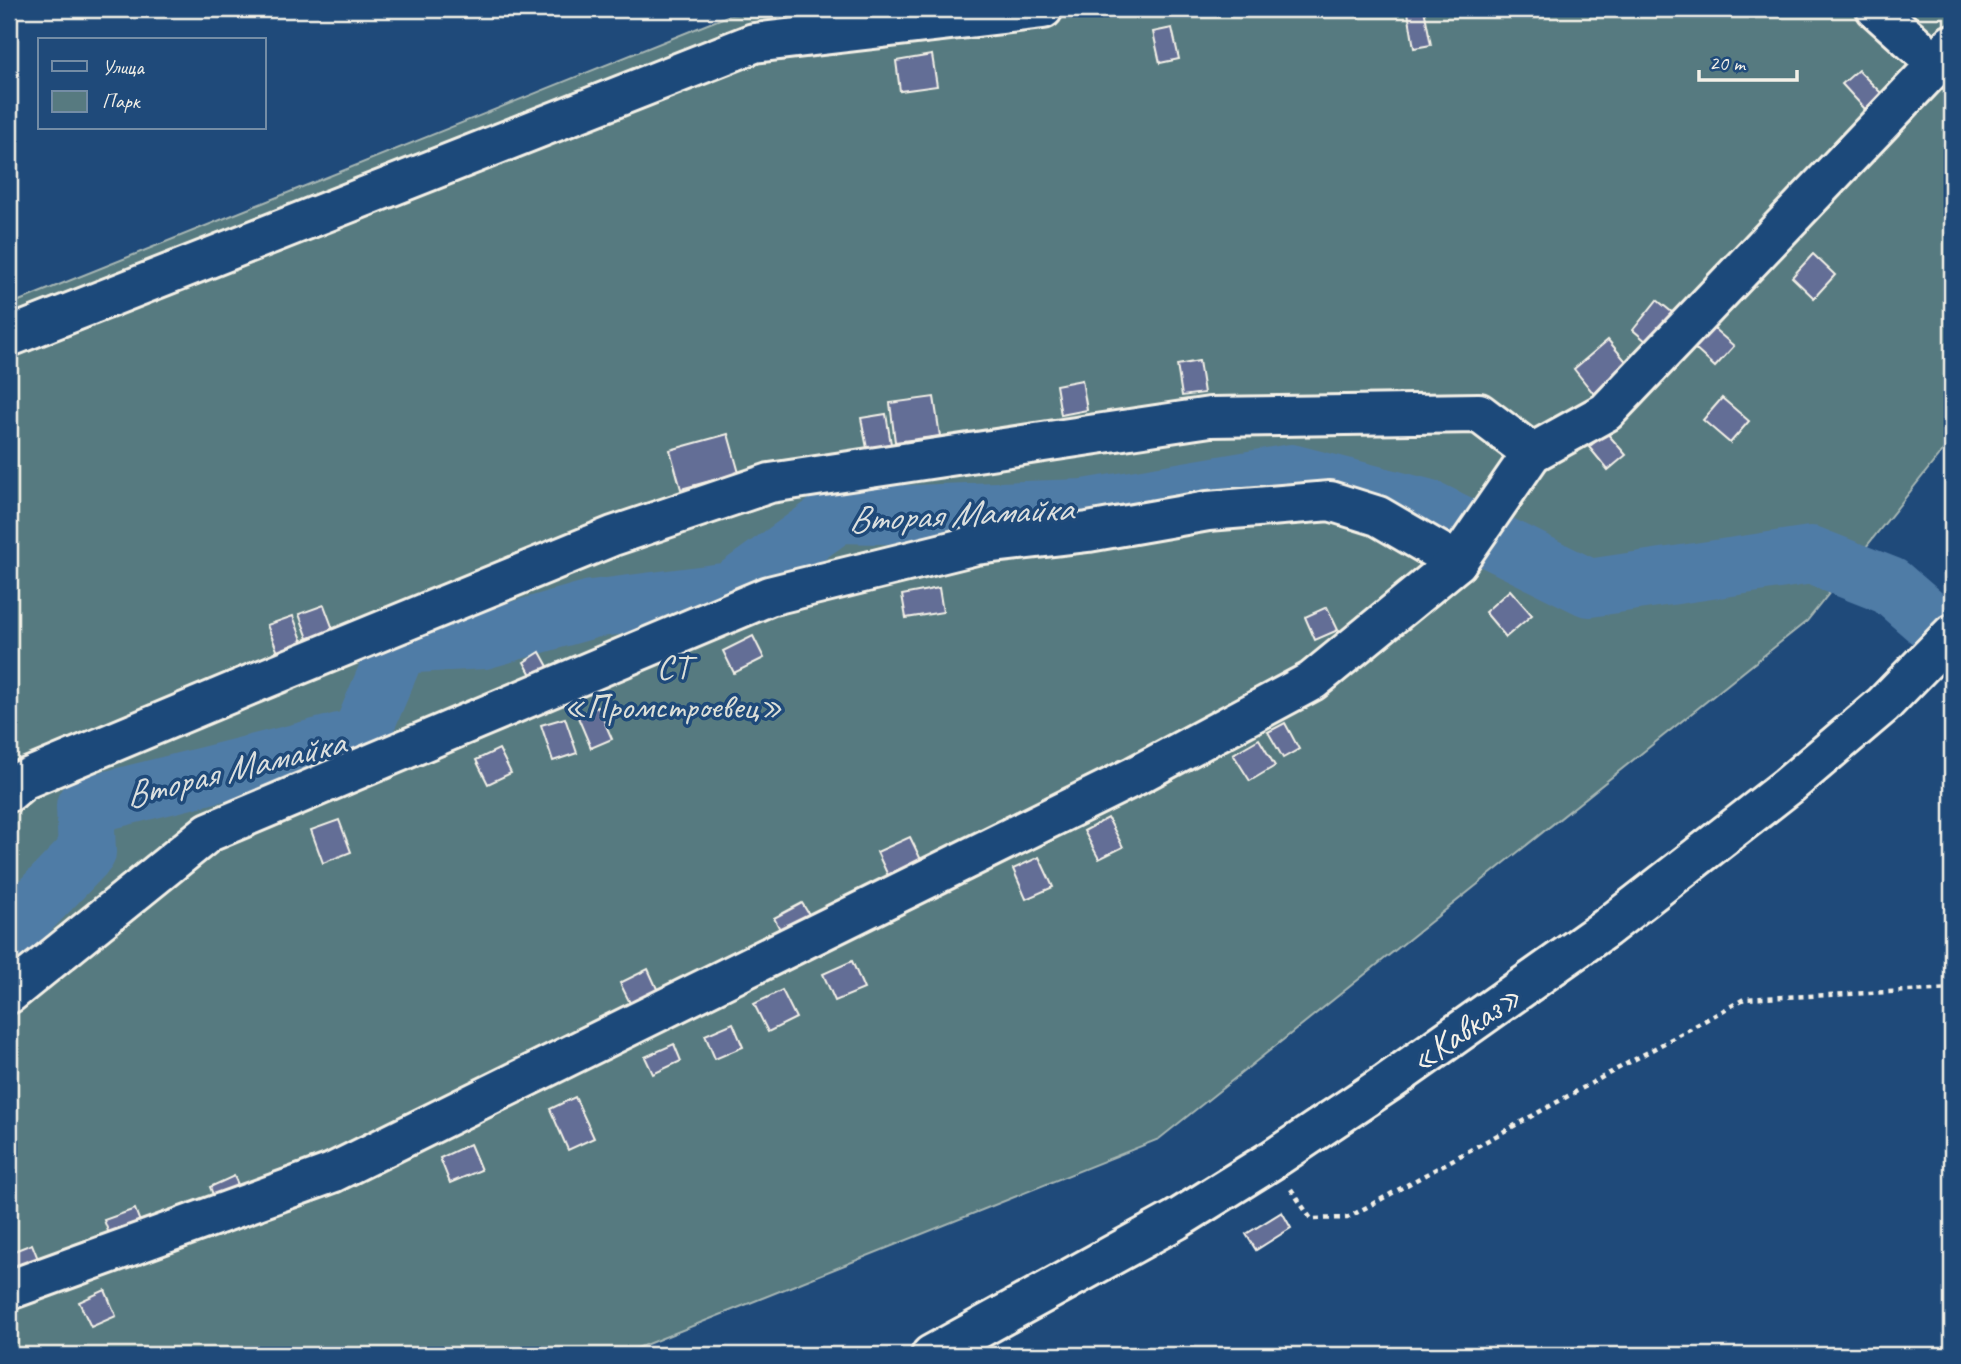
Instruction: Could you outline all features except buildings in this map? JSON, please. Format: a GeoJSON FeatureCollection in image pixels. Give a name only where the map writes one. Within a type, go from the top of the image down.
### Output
{"type":"FeatureCollection","features":[{"type":"Feature","properties":{"kind":"main road"},"geometry":{"type":"LineString","coordinates":[[9,337],[754,43],[1043,9]]}},
{"type":"Feature","properties":{"kind":"main road"},"geometry":{"type":"LineString","coordinates":[[9,1290],[332,1173],[1135,776],[1312,681],[1457,562],[1532,453],[1606,412],[1945,54],[1876,9]]}},
{"type":"Feature","properties":{"kind":"main road"},"geometry":{"type":"LineString","coordinates":[[9,792],[23,780],[600,542],[771,483],[1210,418],[1479,413],[1532,453]]}},
{"type":"Feature","properties":{"kind":"main road"},"geometry":{"type":"LineString","coordinates":[[9,994],[209,832],[769,596],[976,545],[1088,532],[1208,511],[1330,500],[1378,516],[1457,562]]}},
{"type":"Feature","properties":{"kind":"main road","name":"«Кавказ»"},"geometry":{"type":"LineString","coordinates":[[931,1355],[1176,1220],[1387,1083],[1606,928],[1788,786],[1883,705],[1952,634]]}},
{"type":"Feature","properties":{"kind":"path"},"geometry":{"type":"LineString","coordinates":[[1272,1160],[1311,1219],[1347,1218],[1744,999],[1952,989]]}},
{"type":"Feature","properties":{"kind":"green space","name":"СТ «Промстроевец»"},"geometry":{"type":"Polygon","coordinates":[[[780,9],[1952,9],[1952,439],[1807,621],[1159,1139],[620,1355],[9,1355],[9,305],[730,15],[780,9]]]}},
{"type":"Feature","properties":{"kind":"waterway","name":"Вторая Мамайка"},"geometry":{"type":"LineString","coordinates":[[9,933],[87,852],[85,806],[360,737],[399,645],[483,640],[592,609],[731,591],[838,514],[1084,508],[1291,473],[1427,508],[1589,588],[1811,555],[1890,586],[1952,640]]}}]}
